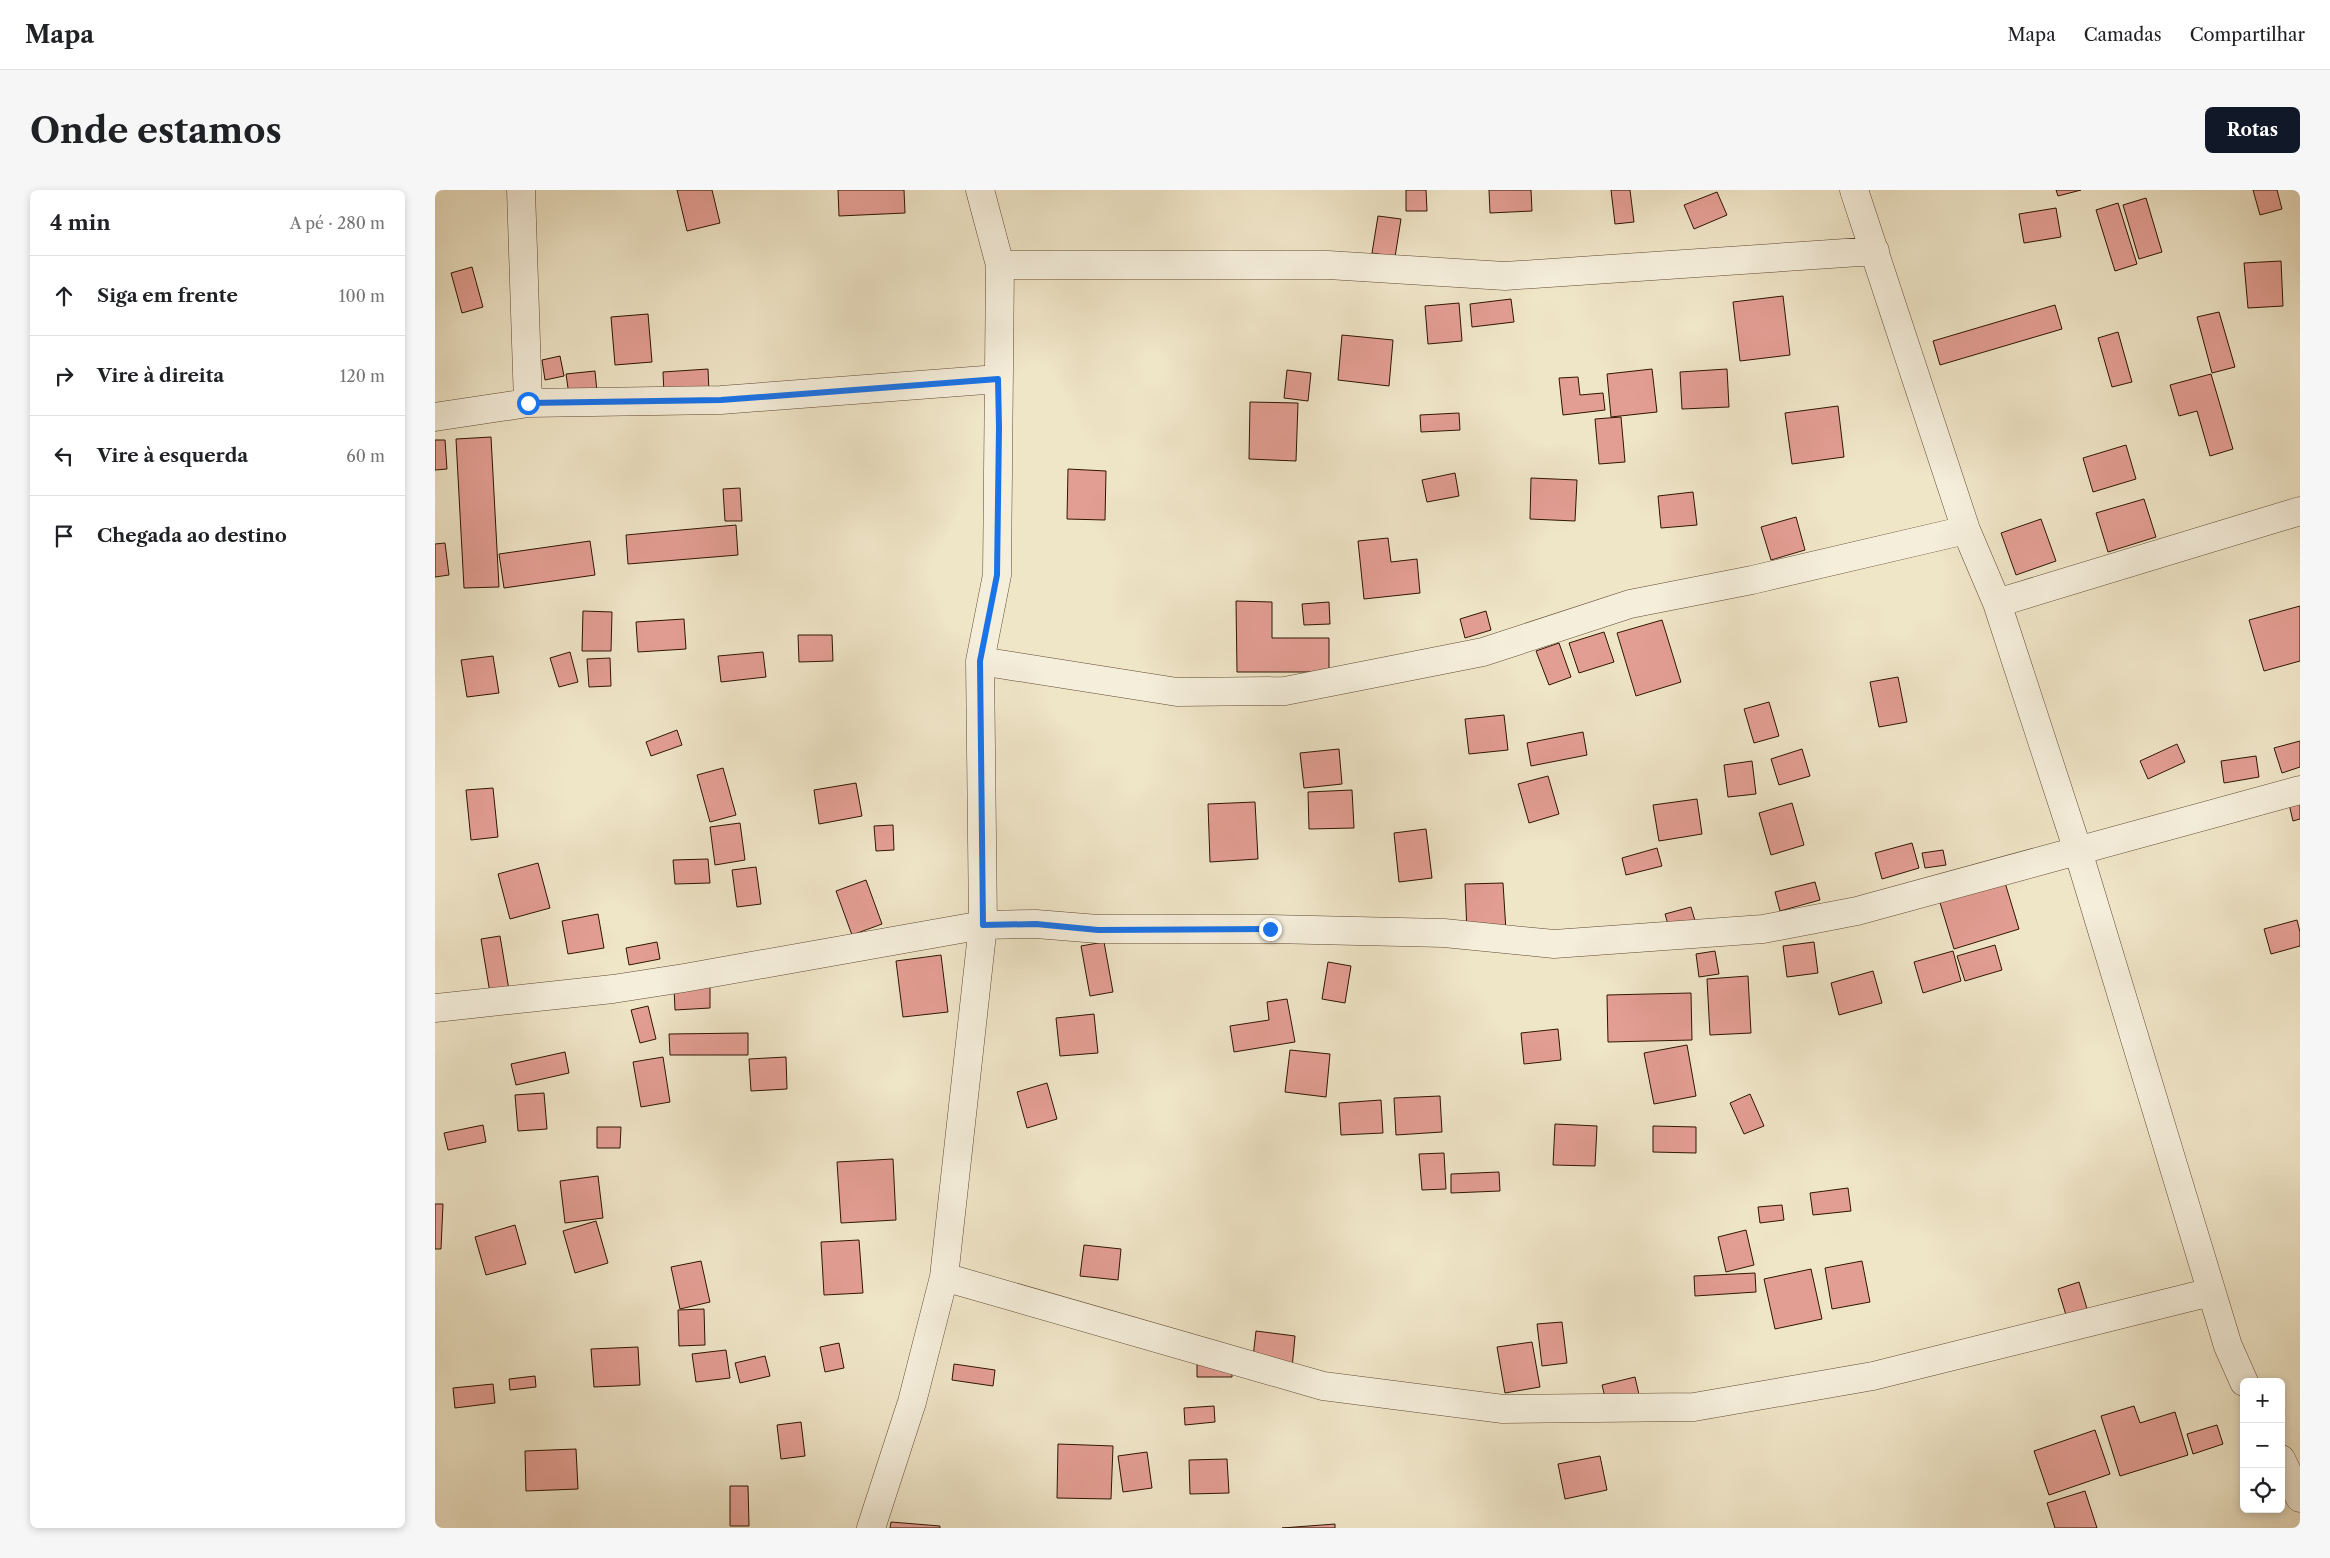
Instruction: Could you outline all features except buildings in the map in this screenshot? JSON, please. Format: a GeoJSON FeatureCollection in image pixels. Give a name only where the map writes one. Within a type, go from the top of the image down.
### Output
{"type":"FeatureCollection","features":[{"type":"Feature","properties":{"kind":"street"},"geometry":{"type":"LineString","coordinates":[[521,190],[528,403]]}},
{"type":"Feature","properties":{"kind":"street"},"geometry":{"type":"LineString","coordinates":[[871,1528],[911,1402],[944,1277],[983,925],[980,661],[997,575],[1000,265],[980,190]]}},
{"type":"Feature","properties":{"kind":"street"},"geometry":{"type":"LineString","coordinates":[[1854,190],[1965,530],[1997,604],[2078,851],[2211,1292],[2228,1346],[2242,1378]]}},
{"type":"Feature","properties":{"kind":"street"},"geometry":{"type":"LineString","coordinates":[[1000,265],[1328,265],[1505,276],[1875,251]]}},
{"type":"Feature","properties":{"kind":"street"},"geometry":{"type":"LineString","coordinates":[[435,417],[528,403],[721,400],[998,379]]}},
{"type":"Feature","properties":{"kind":"street"},"geometry":{"type":"LineString","coordinates":[[1997,604],[2300,511]]}},
{"type":"Feature","properties":{"kind":"street"},"geometry":{"type":"LineString","coordinates":[[980,661],[1177,692],[1285,691],[1483,652],[1630,604],[1751,580],[1965,530]]}},
{"type":"Feature","properties":{"kind":"street"},"geometry":{"type":"LineString","coordinates":[[435,1008],[657,982],[983,925],[1036,924],[1098,930],[1270,929],[1443,934],[1554,944],[1763,928],[1857,911],[2300,790]]}},
{"type":"Feature","properties":{"kind":"street"},"geometry":{"type":"LineString","coordinates":[[944,1277],[1323,1386],[1503,1409],[1694,1407],[1873,1376],[2211,1292]]}},
{"type":"Feature","properties":{"kind":"street"},"geometry":{"type":"LineString","coordinates":[[2285,1467],[2300,1498]]}},
{"type":"Feature","properties":{"kind":"route"},"geometry":{"type":"LineString","coordinates":[[528,403],[721,400],[998,379],[999,520],[997,575],[980,661],[983,925],[1036,924],[1098,930],[1270,929]]}}]}
